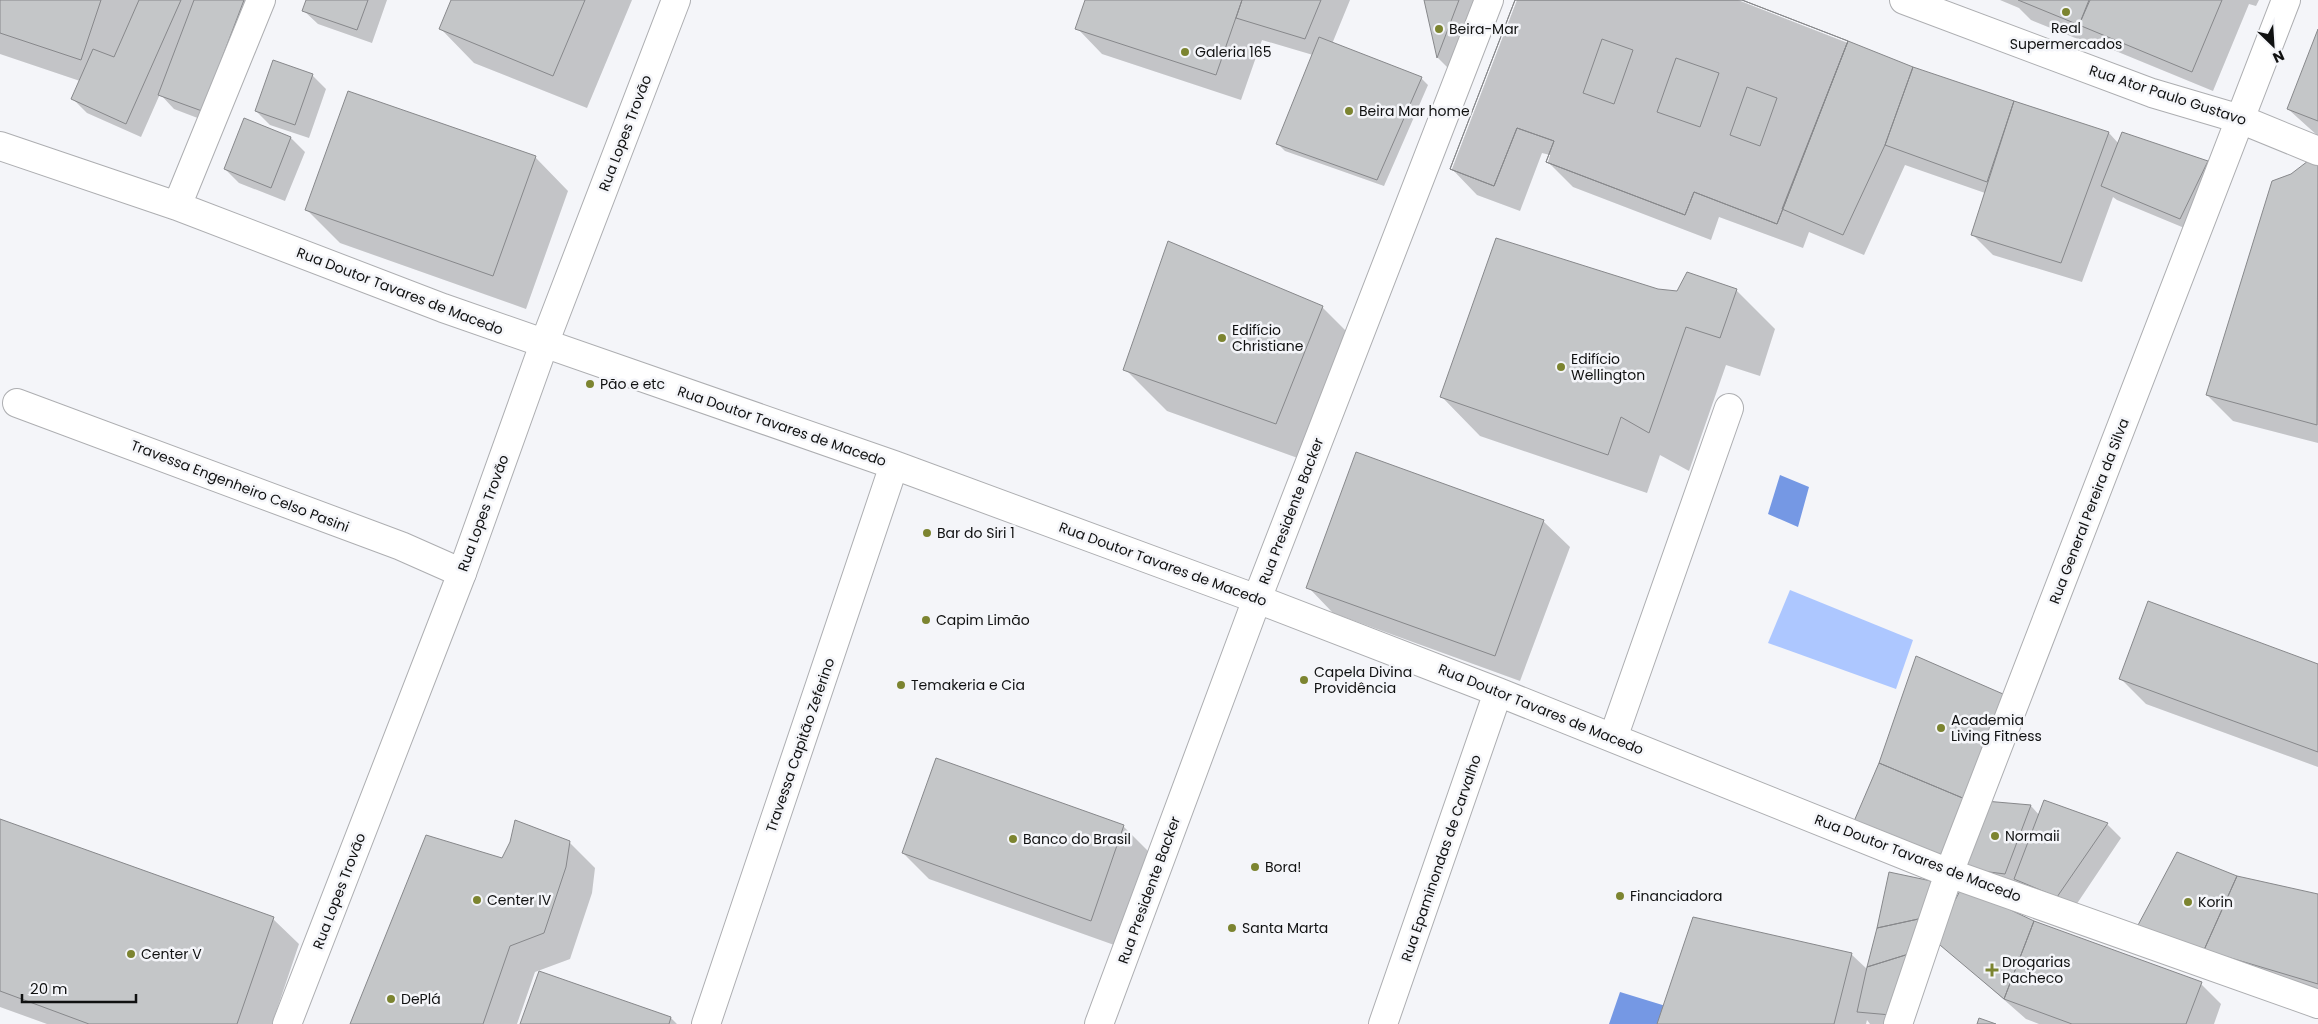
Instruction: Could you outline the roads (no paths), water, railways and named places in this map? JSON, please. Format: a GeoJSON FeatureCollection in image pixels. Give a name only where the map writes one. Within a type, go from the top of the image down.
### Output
{"type":"FeatureCollection","features":[{"type":"Feature","properties":{"kind":"street"},"geometry":{"type":"LineString","coordinates":[[177,206],[261,0]]}},
{"type":"Feature","properties":{"kind":"street","name":"Rua Lopes Trovão"},"geometry":{"type":"LineString","coordinates":[[287,1024],[462,573],[544,344],[676,0]]}},
{"type":"Feature","properties":{"kind":"street","name":"Rua Presidente Backer"},"geometry":{"type":"LineString","coordinates":[[1099,1024],[1257,599],[1489,0]]}},
{"type":"Feature","properties":{"kind":"street","name":"Rua Ator Paulo Gustavo"},"geometry":{"type":"LineString","coordinates":[[1904,0],[2152,93],[2240,119],[2318,151]]}},
{"type":"Feature","properties":{"kind":"street","name":"Rua General Pereira da Silva"},"geometry":{"type":"LineString","coordinates":[[1898,1024],[1949,873],[2286,0]]}},
{"type":"Feature","properties":{"kind":"street","name":"Rua Doutor Tavares de Macedo"},"geometry":{"type":"LineString","coordinates":[[0,146],[177,206],[443,308],[894,465],[1257,599],[1498,692],[1949,873],[2318,1004]]}},
{"type":"Feature","properties":{"kind":"street","name":"Travessa Engenheiro Celso Pasini"},"geometry":{"type":"LineString","coordinates":[[17,403],[401,546],[462,573]]}},
{"type":"Feature","properties":{"kind":"street"},"geometry":{"type":"LineString","coordinates":[[1613,738],[1729,408]]}},
{"type":"Feature","properties":{"kind":"street","name":"Travessa Capitão Zeferino"},"geometry":{"type":"LineString","coordinates":[[706,1024],[894,465]]}},
{"type":"Feature","properties":{"kind":"street","name":"Rua Epaminondas de Carvalho"},"geometry":{"type":"LineString","coordinates":[[1383,1024],[1498,692]]}},
{"type":"Feature","properties":{"kind":"place","name":"Real Supermercados"},"geometry":{"type":"Point","coordinates":[2066,12]}},
{"type":"Feature","properties":{"kind":"place","name":"Beira-Mar"},"geometry":{"type":"Point","coordinates":[1439,29]}},
{"type":"Feature","properties":{"kind":"place","name":"Galeria 165"},"geometry":{"type":"Point","coordinates":[1185,52]}},
{"type":"Feature","properties":{"kind":"place","name":"Beira Mar home"},"geometry":{"type":"Point","coordinates":[1349,111]}},
{"type":"Feature","properties":{"kind":"place","name":"Edifício Christiane"},"geometry":{"type":"Point","coordinates":[1222,338]}},
{"type":"Feature","properties":{"kind":"place","name":"Edifício Wellington"},"geometry":{"type":"Point","coordinates":[1561,367]}},
{"type":"Feature","properties":{"kind":"place","name":"Pão e etc"},"geometry":{"type":"Point","coordinates":[590,384]}},
{"type":"Feature","properties":{"kind":"place","name":"Bar do Siri 1"},"geometry":{"type":"Point","coordinates":[927,533]}},
{"type":"Feature","properties":{"kind":"place","name":"Capim Limão"},"geometry":{"type":"Point","coordinates":[926,620]}},
{"type":"Feature","properties":{"kind":"place","name":"Capela Divina Providência"},"geometry":{"type":"Point","coordinates":[1304,680]}},
{"type":"Feature","properties":{"kind":"place","name":"Temakeria e Cia"},"geometry":{"type":"Point","coordinates":[901,685]}},
{"type":"Feature","properties":{"kind":"place","name":"Academia Living Fitness"},"geometry":{"type":"Point","coordinates":[1941,728]}},
{"type":"Feature","properties":{"kind":"place","name":"Normaii"},"geometry":{"type":"Point","coordinates":[1995,836]}},
{"type":"Feature","properties":{"kind":"place","name":"Banco do Brasil"},"geometry":{"type":"Point","coordinates":[1013,839]}},
{"type":"Feature","properties":{"kind":"place","name":"Bora!"},"geometry":{"type":"Point","coordinates":[1255,867]}},
{"type":"Feature","properties":{"kind":"place","name":"Financiadora"},"geometry":{"type":"Point","coordinates":[1620,896]}},
{"type":"Feature","properties":{"kind":"place","name":"Center IV"},"geometry":{"type":"Point","coordinates":[477,900]}},
{"type":"Feature","properties":{"kind":"place","name":"Korin"},"geometry":{"type":"Point","coordinates":[2188,902]}},
{"type":"Feature","properties":{"kind":"place","name":"Santa Marta"},"geometry":{"type":"Point","coordinates":[1232,928]}},
{"type":"Feature","properties":{"kind":"place","name":"Center V"},"geometry":{"type":"Point","coordinates":[131,954]}},
{"type":"Feature","properties":{"kind":"place","name":"Drogarias Pacheco"},"geometry":{"type":"Point","coordinates":[1992,970]}},
{"type":"Feature","properties":{"kind":"place","name":"DePlá"},"geometry":{"type":"Point","coordinates":[391,999]}}]}
